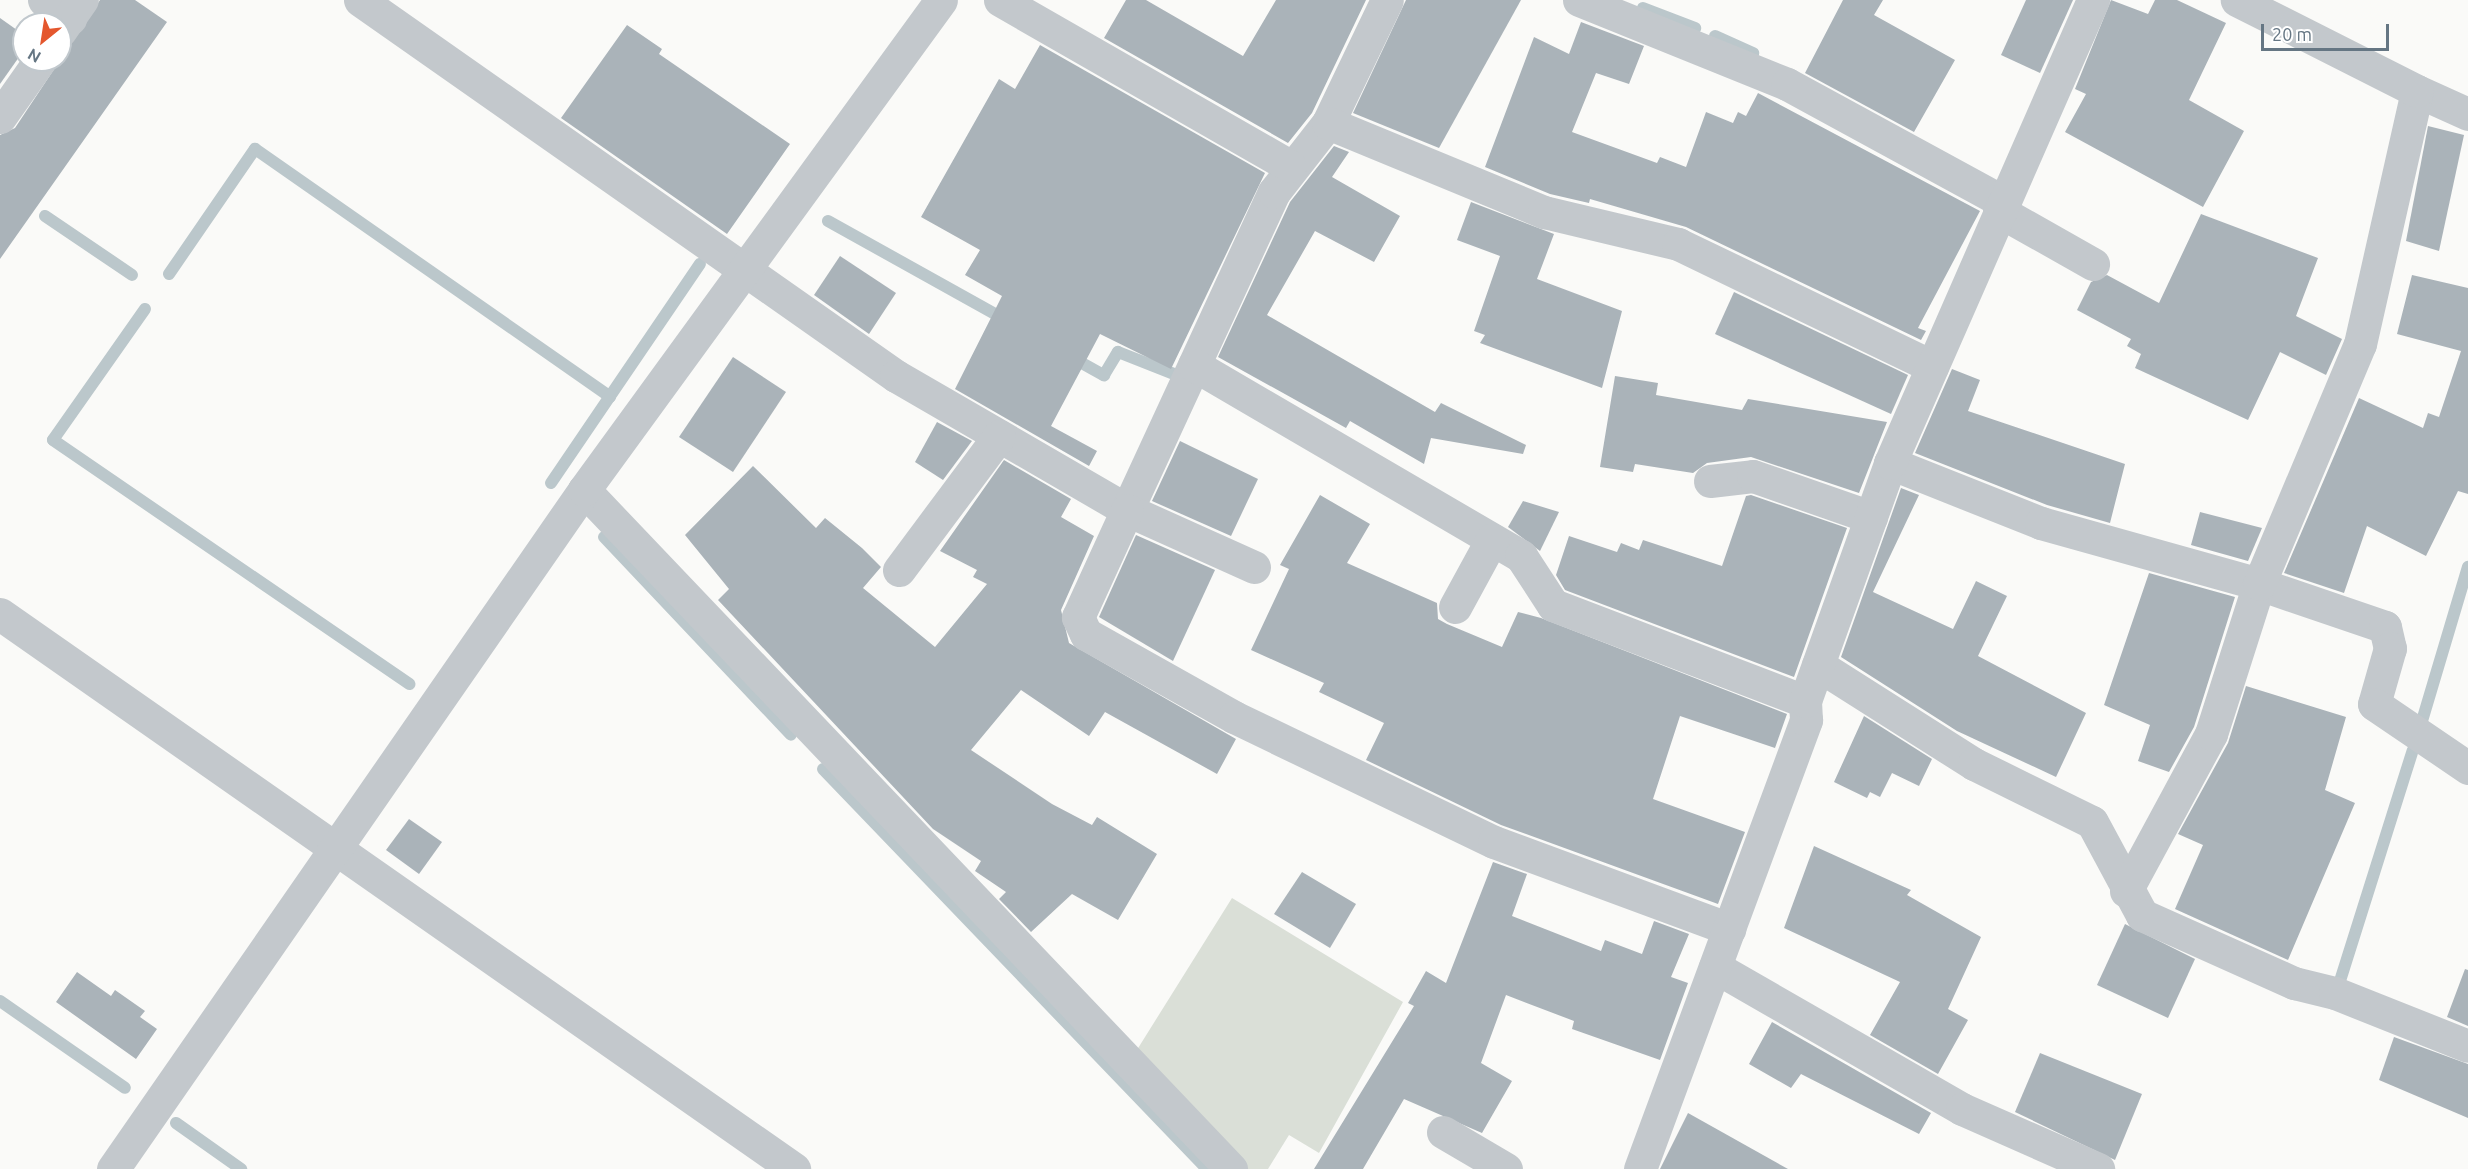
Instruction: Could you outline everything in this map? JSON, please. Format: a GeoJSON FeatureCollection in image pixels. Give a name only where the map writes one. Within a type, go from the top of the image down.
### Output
{"type":"FeatureCollection","features":[{"type":"Feature","properties":{"kind":"street"},"geometry":{"type":"LineString","coordinates":[[360,0],[896,376],[1127,510],[1254,567]]}},
{"type":"Feature","properties":{"kind":"street"},"geometry":{"type":"LineString","coordinates":[[113,1169],[584,489],[742,266],[940,0]]}},
{"type":"Feature","properties":{"kind":"street"},"geometry":{"type":"LineString","coordinates":[[1000,0],[1290,166]]}},
{"type":"Feature","properties":{"kind":"street"},"geometry":{"type":"LineString","coordinates":[[1388,0],[1328,123],[1290,166],[1194,365],[1078,617],[1086,634],[1234,717],[1494,842],[1729,929]]}},
{"type":"Feature","properties":{"kind":"street"},"geometry":{"type":"LineString","coordinates":[[1579,0],[1787,84],[2001,206],[2093,264]]}},
{"type":"Feature","properties":{"kind":"street"},"geometry":{"type":"LineString","coordinates":[[1645,1167],[1715,967],[1806,720],[1805,701],[1890,463],[2093,0]]}},
{"type":"Feature","properties":{"kind":"street"},"geometry":{"type":"LineString","coordinates":[[2237,0],[2417,91],[2468,114]]}},
{"type":"Feature","properties":{"kind":"street"},"geometry":{"type":"LineString","coordinates":[[0,117],[32,72]]}},
{"type":"Feature","properties":{"kind":"street"},"geometry":{"type":"LineString","coordinates":[[2126,891],[2211,734],[2259,584],[2360,344],[2417,91]]}},
{"type":"Feature","properties":{"kind":"street"},"geometry":{"type":"LineString","coordinates":[[1328,123],[1544,212],[1678,244],[1932,366]]}},
{"type":"Feature","properties":{"kind":"street"},"geometry":{"type":"LineString","coordinates":[[1194,365],[1521,556],[1553,605],[1805,701]]}},
{"type":"Feature","properties":{"kind":"street"},"geometry":{"type":"LineString","coordinates":[[899,570],[999,436]]}},
{"type":"Feature","properties":{"kind":"street"},"geometry":{"type":"LineString","coordinates":[[1890,463],[2041,523],[2259,584],[2385,627],[2390,648],[2374,704],[2468,768]]}},
{"type":"Feature","properties":{"kind":"street"},"geometry":{"type":"LineString","coordinates":[[1710,481],[1753,476],[1871,517]]}},
{"type":"Feature","properties":{"kind":"street"},"geometry":{"type":"LineString","coordinates":[[584,489],[1231,1169]]}},
{"type":"Feature","properties":{"kind":"street"},"geometry":{"type":"LineString","coordinates":[[1455,607],[1492,539]]}},
{"type":"Feature","properties":{"kind":"street"},"geometry":{"type":"LineString","coordinates":[[0,614],[794,1169]]}},
{"type":"Feature","properties":{"kind":"street"},"geometry":{"type":"LineString","coordinates":[[1818,665],[1974,764],[2092,822],[2126,891],[2142,915],[2294,984],[2336,993],[2468,1046]]}},
{"type":"Feature","properties":{"kind":"street"},"geometry":{"type":"LineString","coordinates":[[1715,967],[1962,1109],[2098,1169]]}},
{"type":"Feature","properties":{"kind":"street"},"geometry":{"type":"LineString","coordinates":[[1443,1132],[1506,1169]]}},
{"type":"Feature","properties":{"kind":"shaded area"},"geometry":{"type":"Polygon","coordinates":[[[1232,898],[1403,1002],[1319,1153],[1289,1135],[1268,1169],[1246,1169],[1135,1053],[1232,898]]]}},
{"type":"Feature","properties":{"kind":"building"},"geometry":{"type":"Polygon","coordinates":[[[100,0],[135,0],[167,22],[0,259],[0,135],[15,128],[52,72],[72,72],[72,42],[100,0]]]}},
{"type":"Feature","properties":{"kind":"building"},"geometry":{"type":"Polygon","coordinates":[[[1126,0],[1146,0],[1243,56],[1276,0],[1366,0],[1312,113],[1288,143],[1104,38],[1126,0]]]}},
{"type":"Feature","properties":{"kind":"building"},"geometry":{"type":"Polygon","coordinates":[[[1406,0],[1521,0],[1439,148],[1353,113],[1406,0]]]}},
{"type":"Feature","properties":{"kind":"building"},"geometry":{"type":"Polygon","coordinates":[[[1843,0],[1883,0],[1874,15],[1955,60],[1914,132],[1805,73],[1843,0]]]}},
{"type":"Feature","properties":{"kind":"building"},"geometry":{"type":"Polygon","coordinates":[[[2026,0],[2073,0],[2040,73],[2001,55],[2026,0]]]}},
{"type":"Feature","properties":{"kind":"building"},"geometry":{"type":"Polygon","coordinates":[[[2111,0],[2148,14],[2155,0],[2177,0],[2226,23],[2189,100],[2244,131],[2203,207],[2065,132],[2086,94],[2075,89],[2111,0]]]}},
{"type":"Feature","properties":{"kind":"building"},"geometry":{"type":"Polygon","coordinates":[[[0,18],[12,26],[12,67],[0,84],[0,18]]]}},
{"type":"Feature","properties":{"kind":"building"},"geometry":{"type":"Polygon","coordinates":[[[1581,22],[1644,46],[1629,84],[1596,73],[1572,132],[1657,163],[1660,157],[1686,167],[1706,112],[1733,123],[1738,112],[1746,116],[1758,93],[1980,211],[1918,328],[1926,331],[1921,340],[1686,227],[1590,199],[1589,203],[1550,194],[1485,167],[1534,37],[1569,54],[1581,22]]]}},
{"type":"Feature","properties":{"kind":"building"},"geometry":{"type":"Polygon","coordinates":[[[627,25],[662,49],[659,54],[790,144],[727,234],[561,118],[627,25]]]}},
{"type":"Feature","properties":{"kind":"building"},"geometry":{"type":"Polygon","coordinates":[[[1040,45],[1265,173],[1171,369],[1100,334],[1051,426],[1097,451],[1089,466],[955,389],[1002,296],[965,275],[980,250],[921,217],[999,79],[1015,89],[1040,45]]]}},
{"type":"Feature","properties":{"kind":"building"},"geometry":{"type":"Polygon","coordinates":[[[2428,126],[2464,135],[2439,251],[2406,241],[2428,126]]]}},
{"type":"Feature","properties":{"kind":"building"},"geometry":{"type":"Polygon","coordinates":[[[1334,146],[1349,152],[1332,177],[1400,216],[1374,262],[1315,231],[1267,315],[1435,412],[1441,403],[1526,445],[1523,454],[1431,438],[1424,464],[1350,421],[1346,428],[1218,357],[1290,202],[1334,146]]]}},
{"type":"Feature","properties":{"kind":"building"},"geometry":{"type":"Polygon","coordinates":[[[1471,202],[1554,234],[1537,279],[1622,311],[1602,388],[1480,343],[1485,335],[1474,331],[1500,256],[1457,240],[1471,202]]]}},
{"type":"Feature","properties":{"kind":"building"},"geometry":{"type":"Polygon","coordinates":[[[2201,214],[2318,258],[2296,316],[2342,339],[2326,375],[2280,352],[2248,420],[2135,368],[2141,354],[2127,346],[2131,339],[2077,310],[2091,282],[2107,275],[2159,303],[2201,214]]]}},
{"type":"Feature","properties":{"kind":"building"},"geometry":{"type":"Polygon","coordinates":[[[840,256],[896,293],[869,334],[814,295],[840,256]]]}},
{"type":"Feature","properties":{"kind":"building"},"geometry":{"type":"Polygon","coordinates":[[[2412,275],[2468,288],[2468,494],[2458,491],[2426,556],[2367,526],[2344,593],[2284,573],[2359,398],[2423,428],[2428,413],[2439,417],[2461,351],[2397,334],[2412,275]]]}},
{"type":"Feature","properties":{"kind":"building"},"geometry":{"type":"Polygon","coordinates":[[[1734,292],[1908,375],[1891,414],[1715,334],[1734,292]]]}},
{"type":"Feature","properties":{"kind":"building"},"geometry":{"type":"Polygon","coordinates":[[[733,357],[786,392],[733,472],[679,437],[733,357]]]}},
{"type":"Feature","properties":{"kind":"building"},"geometry":{"type":"Polygon","coordinates":[[[1952,369],[1980,380],[1968,411],[2125,464],[2110,523],[2047,505],[1915,453],[1952,369]]]}},
{"type":"Feature","properties":{"kind":"building"},"geometry":{"type":"Polygon","coordinates":[[[1615,376],[1658,383],[1656,395],[1742,410],[1748,399],[1887,422],[1859,493],[1751,457],[1707,463],[1693,473],[1635,464],[1633,472],[1600,467],[1615,376]]]}},
{"type":"Feature","properties":{"kind":"building"},"geometry":{"type":"Polygon","coordinates":[[[937,422],[972,441],[943,480],[915,462],[937,422]]]}},
{"type":"Feature","properties":{"kind":"building"},"geometry":{"type":"Polygon","coordinates":[[[1180,441],[1258,479],[1231,536],[1152,501],[1180,441]]]}},
{"type":"Feature","properties":{"kind":"building"},"geometry":{"type":"Polygon","coordinates":[[[1004,460],[1071,499],[1061,517],[1094,536],[1061,610],[1069,643],[1236,739],[1217,774],[1105,712],[1089,736],[1021,690],[971,750],[1052,804],[1092,825],[1097,817],[1157,854],[1118,920],[1072,894],[1031,932],[999,899],[1006,892],[975,871],[981,861],[933,829],[718,600],[729,589],[685,535],[753,466],[816,528],[825,518],[862,548],[881,567],[863,588],[935,647],[987,584],[973,577],[977,570],[940,551],[1004,460]]]}},
{"type":"Feature","properties":{"kind":"building"},"geometry":{"type":"Polygon","coordinates":[[[1901,488],[1919,495],[1873,592],[1953,629],[1976,581],[2007,596],[1978,656],[2086,713],[2056,777],[1957,731],[1841,657],[1901,488]]]}},
{"type":"Feature","properties":{"kind":"building"},"geometry":{"type":"Polygon","coordinates":[[[1320,495],[1370,524],[1347,563],[1437,603],[1438,619],[1447,624],[1502,647],[1518,612],[1541,618],[1787,714],[1775,748],[1680,716],[1653,799],[1745,832],[1718,904],[1501,825],[1366,760],[1384,723],[1319,692],[1324,683],[1251,650],[1289,569],[1280,565],[1320,495]]]}},
{"type":"Feature","properties":{"kind":"building"},"geometry":{"type":"Polygon","coordinates":[[[1751,495],[1847,528],[1794,677],[1565,590],[1556,575],[1569,536],[1617,552],[1621,543],[1639,550],[1643,540],[1722,566],[1746,496],[1751,495]]]}},
{"type":"Feature","properties":{"kind":"building"},"geometry":{"type":"Polygon","coordinates":[[[1523,501],[1559,512],[1540,551],[1508,527],[1523,501]]]}},
{"type":"Feature","properties":{"kind":"building"},"geometry":{"type":"Polygon","coordinates":[[[2200,512],[2262,528],[2248,561],[2191,545],[2200,512]]]}},
{"type":"Feature","properties":{"kind":"building"},"geometry":{"type":"Polygon","coordinates":[[[1136,535],[1215,570],[1173,661],[1099,617],[1136,535]]]}},
{"type":"Feature","properties":{"kind":"building"},"geometry":{"type":"Polygon","coordinates":[[[2149,573],[2235,597],[2194,727],[2169,772],[2138,761],[2150,725],[2104,705],[2149,573]]]}},
{"type":"Feature","properties":{"kind":"building"},"geometry":{"type":"Polygon","coordinates":[[[2246,686],[2346,717],[2325,790],[2355,803],[2288,960],[2175,909],[2203,845],[2178,834],[2228,743],[2246,686]]]}},
{"type":"Feature","properties":{"kind":"building"},"geometry":{"type":"Polygon","coordinates":[[[1864,716],[1932,759],[1919,786],[1892,773],[1880,797],[1870,792],[1867,798],[1834,782],[1864,716]]]}},
{"type":"Feature","properties":{"kind":"building"},"geometry":{"type":"Polygon","coordinates":[[[409,819],[442,842],[419,874],[386,850],[409,819]]]}},
{"type":"Feature","properties":{"kind":"building"},"geometry":{"type":"Polygon","coordinates":[[[1814,846],[1911,890],[1907,895],[1981,937],[1948,1009],[1968,1020],[1938,1074],[1870,1035],[1900,982],[1784,928],[1814,846]]]}},
{"type":"Feature","properties":{"kind":"building"},"geometry":{"type":"Polygon","coordinates":[[[1493,862],[1527,874],[1512,916],[1601,951],[1605,940],[1642,954],[1654,921],[1689,934],[1671,977],[1688,983],[1660,1060],[1572,1029],[1574,1021],[1506,995],[1481,1063],[1512,1081],[1482,1133],[1404,1099],[1363,1169],[1314,1169],[1414,1006],[1408,1003],[1426,971],[1446,983],[1493,862]]]}},
{"type":"Feature","properties":{"kind":"building"},"geometry":{"type":"Polygon","coordinates":[[[1302,872],[1356,904],[1330,948],[1274,914],[1302,872]]]}},
{"type":"Feature","properties":{"kind":"building"},"geometry":{"type":"Polygon","coordinates":[[[2125,924],[2195,959],[2168,1018],[2097,985],[2125,924]]]}},
{"type":"Feature","properties":{"kind":"building"},"geometry":{"type":"Polygon","coordinates":[[[2465,969],[2468,970],[2468,1026],[2447,1017],[2465,969]]]}},
{"type":"Feature","properties":{"kind":"building"},"geometry":{"type":"Polygon","coordinates":[[[77,972],[111,996],[115,990],[145,1011],[140,1017],[157,1029],[136,1059],[56,1002],[77,972]]]}},
{"type":"Feature","properties":{"kind":"building"},"geometry":{"type":"Polygon","coordinates":[[[1772,1022],[1931,1113],[1919,1134],[1801,1074],[1791,1088],[1749,1064],[1772,1022]]]}},
{"type":"Feature","properties":{"kind":"building"},"geometry":{"type":"Polygon","coordinates":[[[2394,1037],[2468,1064],[2468,1118],[2379,1080],[2394,1037]]]}},
{"type":"Feature","properties":{"kind":"building"},"geometry":{"type":"Polygon","coordinates":[[[2040,1053],[2142,1094],[2115,1160],[2015,1112],[2040,1053]]]}},
{"type":"Feature","properties":{"kind":"building"},"geometry":{"type":"Polygon","coordinates":[[[1688,1113],[1788,1169],[1660,1169],[1688,1113]]]}},
{"type":"Feature","properties":{"kind":"waterway"},"geometry":{"type":"LineString","coordinates":[[1643,8],[1695,28]]}},
{"type":"Feature","properties":{"kind":"waterway"},"geometry":{"type":"LineString","coordinates":[[1715,36],[1753,53]]}},
{"type":"Feature","properties":{"kind":"waterway"},"geometry":{"type":"LineString","coordinates":[[169,274],[255,149],[610,397]]}},
{"type":"Feature","properties":{"kind":"waterway"},"geometry":{"type":"LineString","coordinates":[[45,216],[132,275]]}},
{"type":"Feature","properties":{"kind":"waterway"},"geometry":{"type":"LineString","coordinates":[[828,221],[1006,320]]}},
{"type":"Feature","properties":{"kind":"waterway"},"geometry":{"type":"LineString","coordinates":[[551,483],[700,264]]}},
{"type":"Feature","properties":{"kind":"waterway"},"geometry":{"type":"LineString","coordinates":[[145,309],[53,440],[409,684]]}},
{"type":"Feature","properties":{"kind":"waterway"},"geometry":{"type":"LineString","coordinates":[[1071,357],[1104,375],[1118,352],[1179,376]]}},
{"type":"Feature","properties":{"kind":"waterway"},"geometry":{"type":"LineString","coordinates":[[604,537],[791,735]]}},
{"type":"Feature","properties":{"kind":"waterway"},"geometry":{"type":"LineString","coordinates":[[2422,721],[2468,567]]}},
{"type":"Feature","properties":{"kind":"waterway"},"geometry":{"type":"LineString","coordinates":[[2340,981],[2413,750]]}},
{"type":"Feature","properties":{"kind":"waterway"},"geometry":{"type":"LineString","coordinates":[[823,769],[1207,1169]]}},
{"type":"Feature","properties":{"kind":"waterway"},"geometry":{"type":"LineString","coordinates":[[0,1001],[125,1088]]}},
{"type":"Feature","properties":{"kind":"waterway"},"geometry":{"type":"LineString","coordinates":[[176,1123],[241,1169]]}}]}
